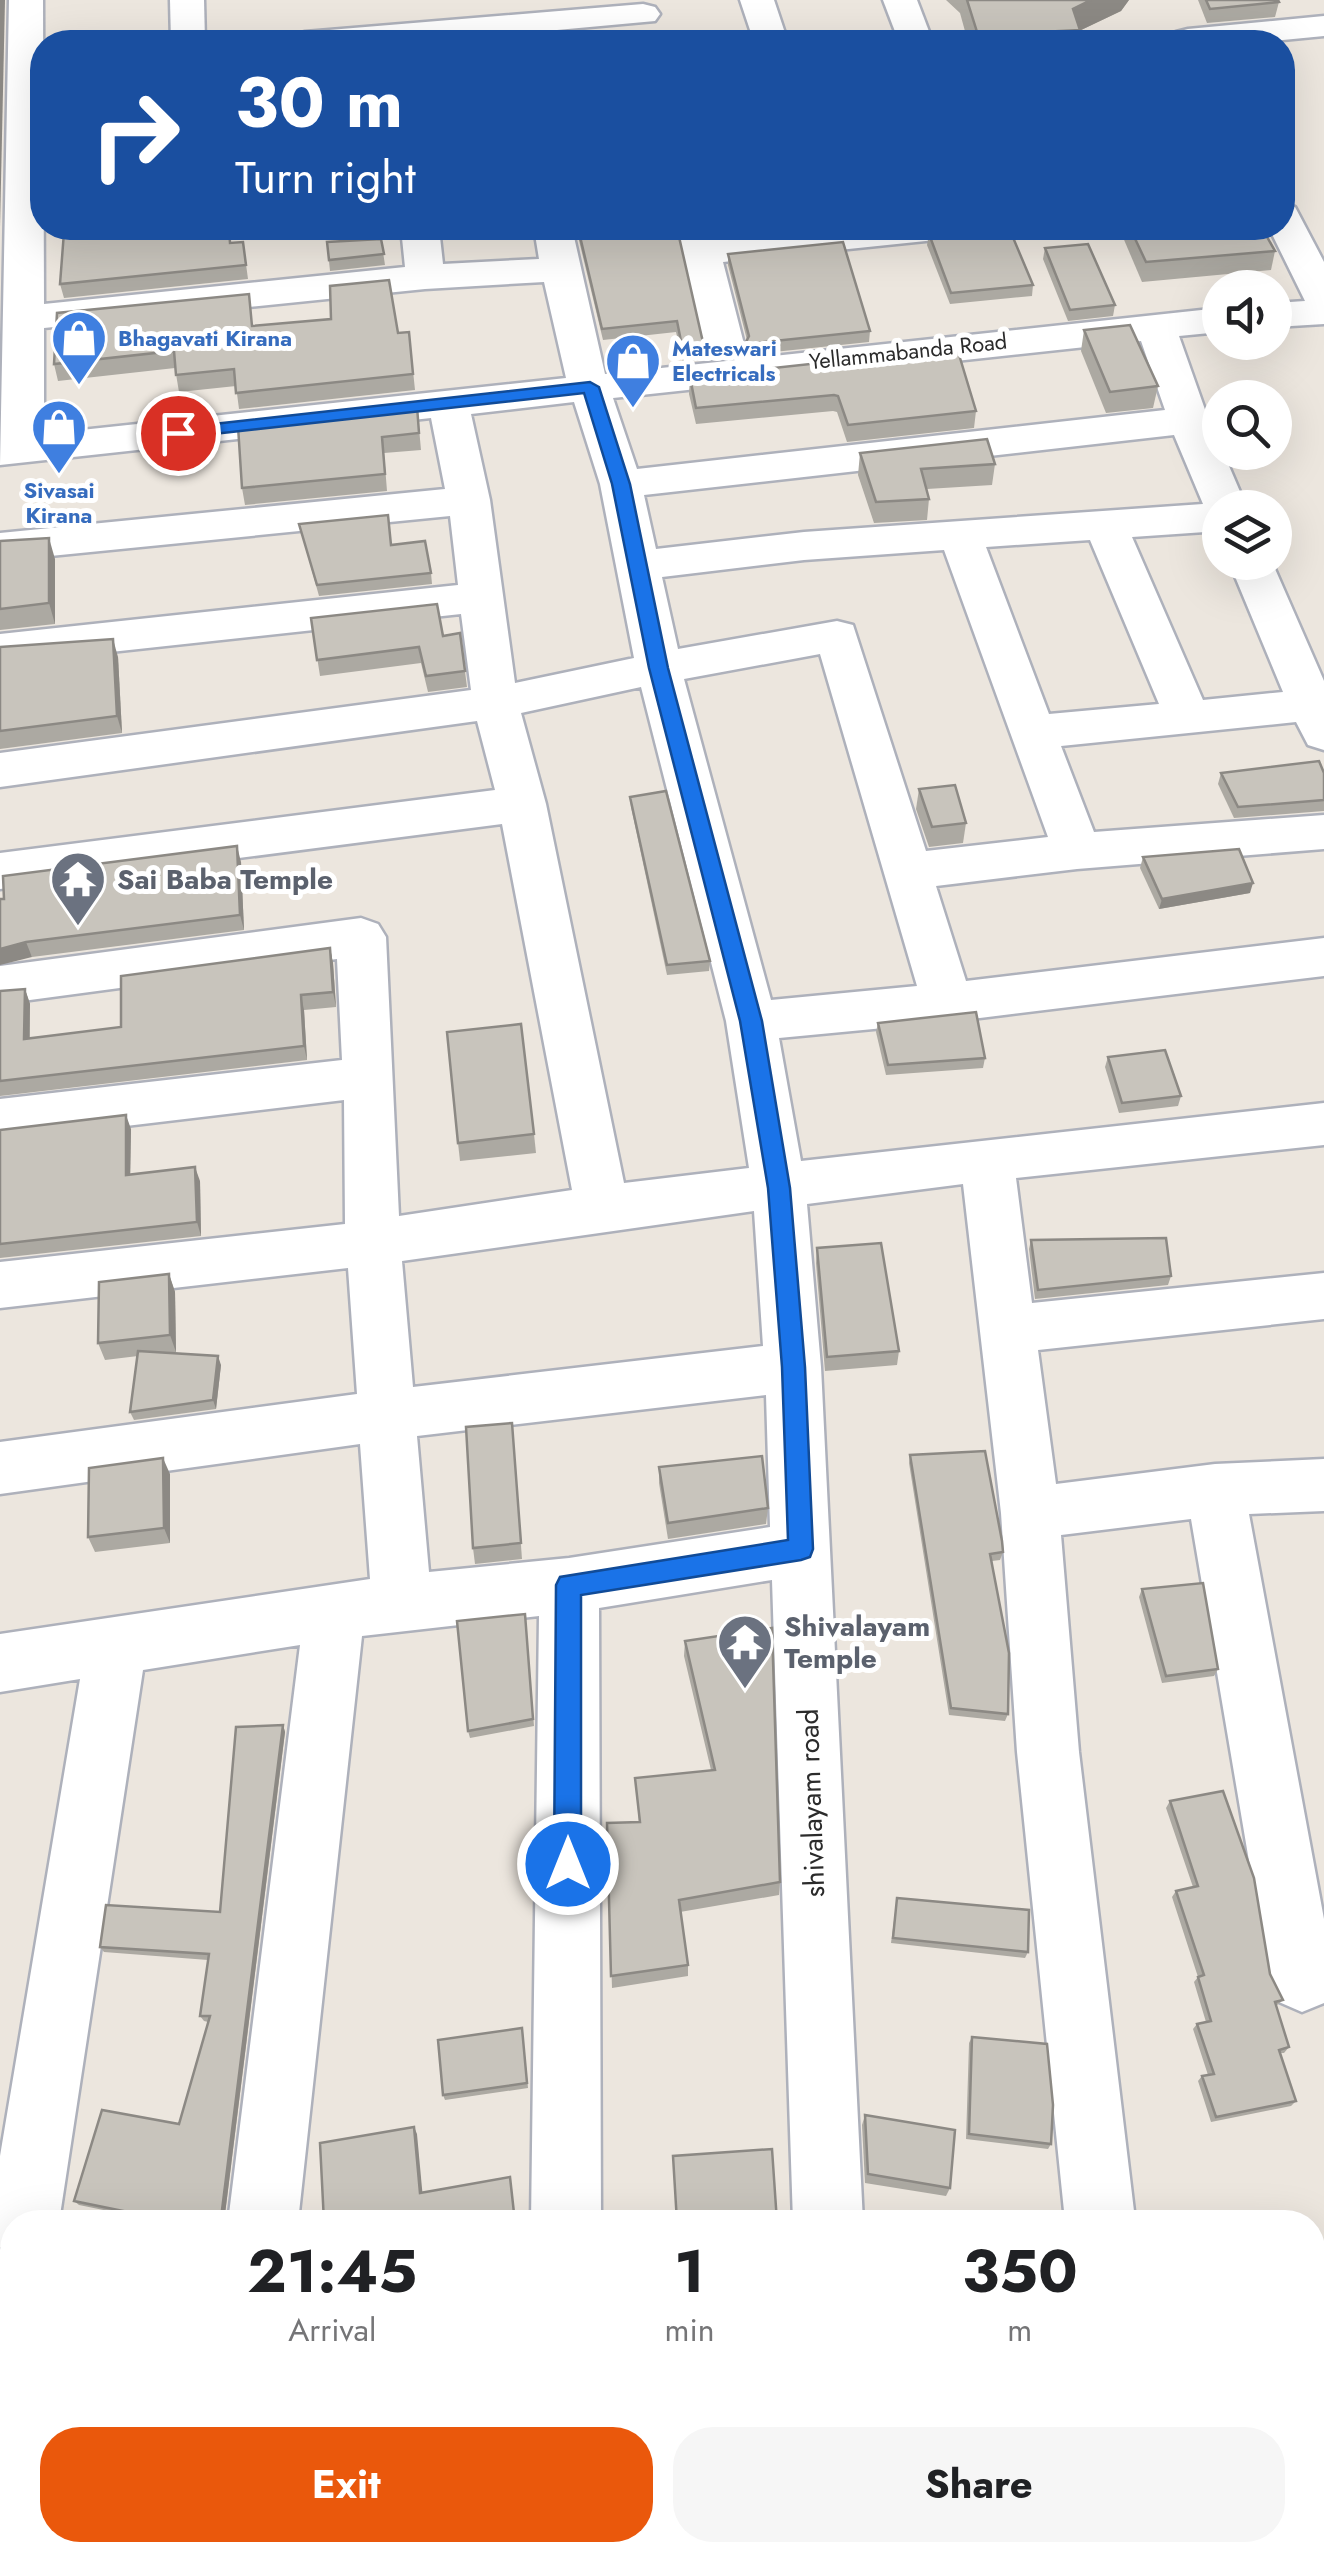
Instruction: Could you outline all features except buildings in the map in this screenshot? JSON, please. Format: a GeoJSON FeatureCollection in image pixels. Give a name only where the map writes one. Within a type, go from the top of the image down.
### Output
{"type":"FeatureCollection","features":[{"type":"Feature","properties":{"kind":"street"},"geometry":{"type":"LineString","coordinates":[[12,439],[24,318],[26,0]]}},
{"type":"Feature","properties":{"kind":"street"},"geometry":{"type":"LineString","coordinates":[[187,0],[188,30]]}},
{"type":"Feature","properties":{"kind":"street"},"geometry":{"type":"LineString","coordinates":[[384,0],[388,30]]}},
{"type":"Feature","properties":{"kind":"street"},"geometry":{"type":"LineString","coordinates":[[757,0],[766,30]]}},
{"type":"Feature","properties":{"kind":"street"},"geometry":{"type":"LineString","coordinates":[[900,0],[911,30]]}},
{"type":"Feature","properties":{"kind":"street"},"geometry":{"type":"LineString","coordinates":[[417,30],[514,13],[644,19]]}},
{"type":"Feature","properties":{"kind":"street"},"geometry":{"type":"LineString","coordinates":[[1212,30],[1324,26]]}},
{"type":"Feature","properties":{"kind":"street"},"geometry":{"type":"LineString","coordinates":[[22,236],[30,235]]}},
{"type":"Feature","properties":{"kind":"street"},"geometry":{"type":"LineString","coordinates":[[421,240],[425,276]]}},
{"type":"Feature","properties":{"kind":"street","name":"shivalayam road"},"geometry":{"type":"LineString","coordinates":[[555,240],[587,377],[621,484],[659,668],[751,1021],[779,1188],[793,1367],[828,2210]]}},
{"type":"Feature","properties":{"kind":"street"},"geometry":{"type":"LineString","coordinates":[[700,240],[725,348]]}},
{"type":"Feature","properties":{"kind":"street"},"geometry":{"type":"LineString","coordinates":[[1289,240],[1324,355]]}},
{"type":"Feature","properties":{"kind":"street"},"geometry":{"type":"LineString","coordinates":[[24,318],[425,276],[560,269]]}},
{"type":"Feature","properties":{"kind":"street","name":"Yellammabanda Road"},"geometry":{"type":"LineString","coordinates":[[12,439],[448,403],[725,348],[1202,299]]}},
{"type":"Feature","properties":{"kind":"street","name":"Yellammabanda Road"},"geometry":{"type":"LineString","coordinates":[[12,439],[587,377],[1202,321]]}},
{"type":"Feature","properties":{"kind":"street"},"geometry":{"type":"LineString","coordinates":[[1155,325],[1188,420],[1218,490]]}},
{"type":"Feature","properties":{"kind":"street"},"geometry":{"type":"LineString","coordinates":[[448,403],[468,500],[495,703],[522,804],[602,1208]]}},
{"type":"Feature","properties":{"kind":"street"},"geometry":{"type":"LineString","coordinates":[[621,484],[1188,420]]}},
{"type":"Feature","properties":{"kind":"street"},"geometry":{"type":"LineString","coordinates":[[0,547],[468,500]]}},
{"type":"Feature","properties":{"kind":"street"},"geometry":{"type":"LineString","coordinates":[[640,565],[804,546],[1202,518]]}},
{"type":"Feature","properties":{"kind":"street"},"geometry":{"type":"LineString","coordinates":[[1105,524],[1187,716]]}},
{"type":"Feature","properties":{"kind":"street"},"geometry":{"type":"LineString","coordinates":[[960,536],[1077,851]]}},
{"type":"Feature","properties":{"kind":"street"},"geometry":{"type":"LineString","coordinates":[[1034,732],[1187,716],[1318,720],[1258,580]]}},
{"type":"Feature","properties":{"kind":"street"},"geometry":{"type":"LineString","coordinates":[[0,649],[481,597]]}},
{"type":"Feature","properties":{"kind":"street"},"geometry":{"type":"LineString","coordinates":[[0,770],[495,703],[837,636],[947,1003]]}},
{"type":"Feature","properties":{"kind":"street"},"geometry":{"type":"LineString","coordinates":[[0,872],[522,804]]}},
{"type":"Feature","properties":{"kind":"street"},"geometry":{"type":"LineString","coordinates":[[908,871],[1077,851],[1324,832]]}},
{"type":"Feature","properties":{"kind":"street"},"geometry":{"type":"LineString","coordinates":[[0,985],[361,937],[373,1244],[402,1602]]}},
{"type":"Feature","properties":{"kind":"street"},"geometry":{"type":"LineString","coordinates":[[751,1021],[947,1003],[1324,957]]}},
{"type":"Feature","properties":{"kind":"street"},"geometry":{"type":"LineString","coordinates":[[0,1120],[369,1077]]}},
{"type":"Feature","properties":{"kind":"street"},"geometry":{"type":"LineString","coordinates":[[0,1285],[373,1244],[602,1208],[987,1160],[1324,1124]]}},
{"type":"Feature","properties":{"kind":"street"},"geometry":{"type":"LineString","coordinates":[[987,1160],[1030,1513],[1048,1752],[1099,2210]]}},
{"type":"Feature","properties":{"kind":"street"},"geometry":{"type":"LineString","coordinates":[[1009,1329],[1324,1296]]}},
{"type":"Feature","properties":{"kind":"street"},"geometry":{"type":"LineString","coordinates":[[0,1468],[389,1415],[793,1367]]}},
{"type":"Feature","properties":{"kind":"street"},"geometry":{"type":"LineString","coordinates":[[1030,1513],[1215,1490],[1324,1485]]}},
{"type":"Feature","properties":{"kind":"street"},"geometry":{"type":"LineString","coordinates":[[1215,1490],[1302,1979]]}},
{"type":"Feature","properties":{"kind":"street"},"geometry":{"type":"LineString","coordinates":[[0,1663],[402,1602],[569,1585],[801,1549]]}},
{"type":"Feature","properties":{"kind":"street"},"geometry":{"type":"LineString","coordinates":[[566,2210],[569,1585]]}},
{"type":"Feature","properties":{"kind":"street"},"geometry":{"type":"LineString","coordinates":[[265,2210],[334,1612]]}},
{"type":"Feature","properties":{"kind":"street"},"geometry":{"type":"LineString","coordinates":[[26,2210],[116,1645]]}},
{"type":"Feature","properties":{"kind":"place","name":"Bhagavati Kirana"},"geometry":{"type":"Point","coordinates":[79,387]}},
{"type":"Feature","properties":{"kind":"place","name":"Mateswari Electricals"},"geometry":{"type":"Point","coordinates":[633,410]}},
{"type":"Feature","properties":{"kind":"place","name":"Sivasai Kirana"},"geometry":{"type":"Point","coordinates":[59,476]}},
{"type":"Feature","properties":{"kind":"place","name":"Sai Baba Temple"},"geometry":{"type":"Point","coordinates":[78,928]}},
{"type":"Feature","properties":{"kind":"place","name":"Shivalayam Temple"},"geometry":{"type":"Point","coordinates":[745,1691]}},
{"type":"Feature","properties":{"kind":"route"},"geometry":{"type":"LineString","coordinates":[[178,433],[590,387],[621,484],[659,668],[751,1021],[779,1188],[793,1367],[801,1549],[569,1585],[568,1864]]}}]}
